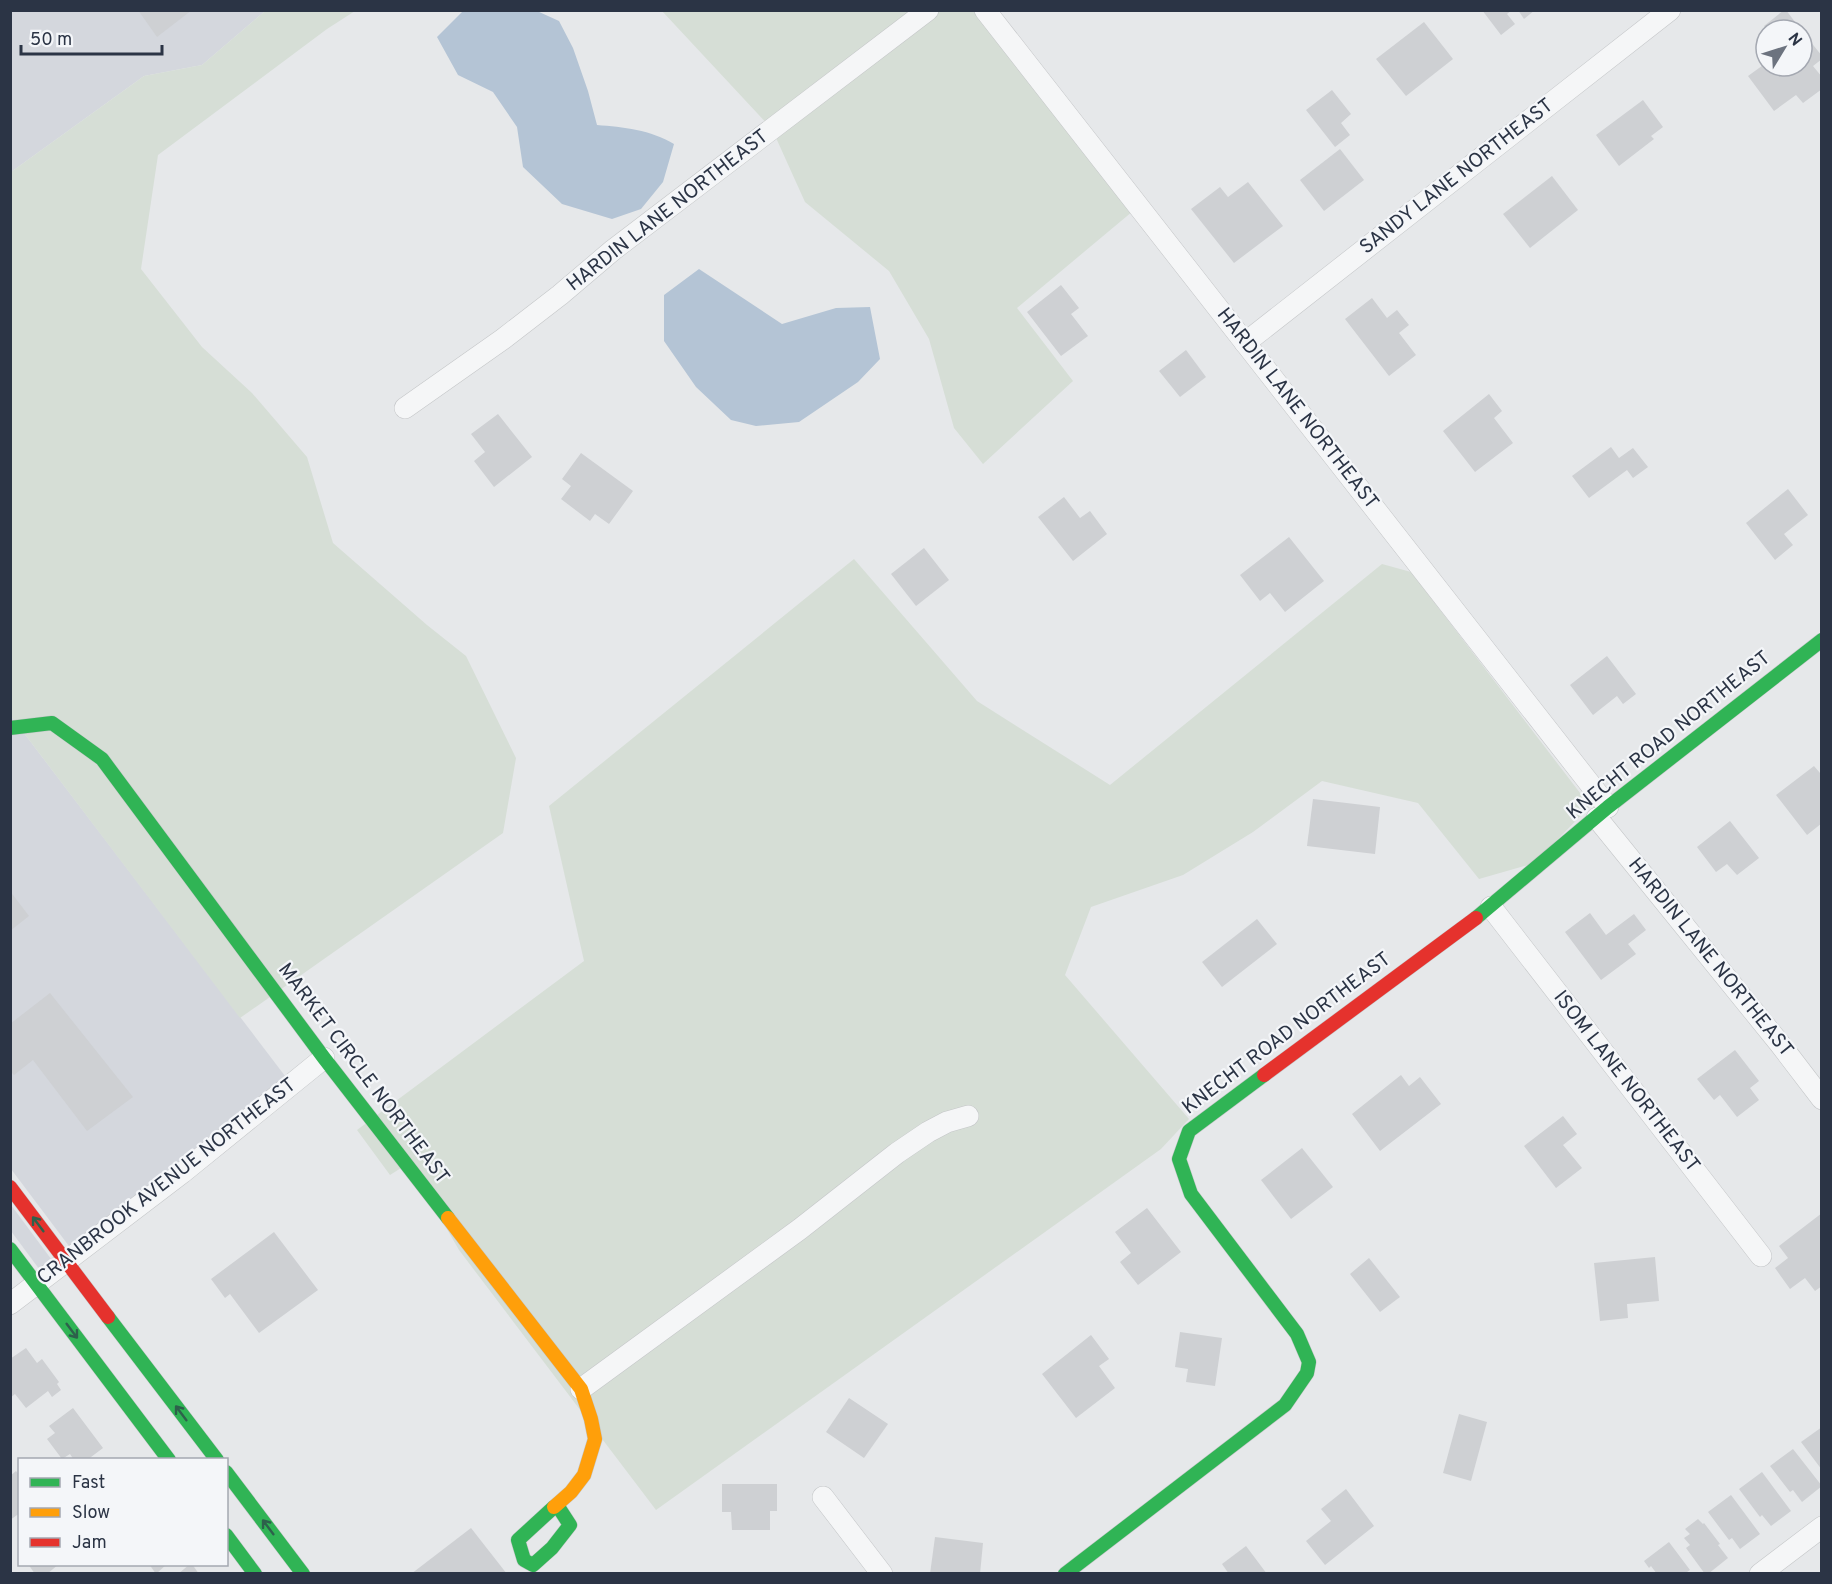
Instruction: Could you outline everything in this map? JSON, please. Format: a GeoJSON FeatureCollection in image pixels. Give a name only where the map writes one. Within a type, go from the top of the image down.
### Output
{"type":"FeatureCollection","features":[{"type":"Feature","properties":{"kind":"street","name":"HARDIN LANE NORTHEAST"},"geometry":{"type":"LineString","coordinates":[[405,408],[503,339],[613,250],[928,10]]}},
{"type":"Feature","properties":{"kind":"street","name":"HARDIN LANE NORTHEAST"},"geometry":{"type":"LineString","coordinates":[[986,10],[1245,343],[1821,1099]]}},
{"type":"Feature","properties":{"kind":"street","name":"SANDY LANE NORTHEAST"},"geometry":{"type":"LineString","coordinates":[[1245,343],[1670,10]]}},
{"type":"Feature","properties":{"kind":"street","name":"KNECHT ROAD NORTHEAST"},"geometry":{"type":"LineString","coordinates":[[1065,1574],[1285,1405],[1307,1373],[1309,1362],[1298,1335],[1191,1194],[1179,1159],[1188,1131],[1491,907],[1603,813],[1821,640]]}},
{"type":"Feature","properties":{"kind":"street","name":"MARKET CIRCLE NORTHEAST"},"geometry":{"type":"LineString","coordinates":[[10,728],[52,723],[102,759],[324,1058],[581,1389],[595,1439],[584,1475],[557,1505]]}},
{"type":"Feature","properties":{"kind":"street","name":"ISOM LANE NORTHEAST"},"geometry":{"type":"LineString","coordinates":[[1491,907],[1761,1256]]}},
{"type":"Feature","properties":{"kind":"street","name":"CRANBROOK AVENUE NORTHEAST"},"geometry":{"type":"LineString","coordinates":[[10,1304],[182,1173],[324,1058]]}},
{"type":"Feature","properties":{"kind":"street"},"geometry":{"type":"LineString","coordinates":[[581,1389],[764,1256],[928,1132],[947,1122],[968,1116]]}},
{"type":"Feature","properties":{"kind":"street"},"geometry":{"type":"LineString","coordinates":[[10,1187],[215,1458]]}},
{"type":"Feature","properties":{"kind":"street"},"geometry":{"type":"LineString","coordinates":[[10,1249],[168,1458]]}},
{"type":"Feature","properties":{"kind":"street"},"geometry":{"type":"LineString","coordinates":[[228,1475],[303,1574]]}},
{"type":"Feature","properties":{"kind":"street"},"geometry":{"type":"LineString","coordinates":[[823,1497],[882,1574]]}},
{"type":"Feature","properties":{"kind":"street"},"geometry":{"type":"LineString","coordinates":[[1760,1574],[1821,1527]]}},
{"type":"Feature","properties":{"kind":"street"},"geometry":{"type":"LineString","coordinates":[[228,1538],[255,1574]]}},
{"type":"Feature","properties":{"kind":"shaded area"},"geometry":{"type":"Polygon","coordinates":[[[11,11],[265,11],[202,65],[144,76],[11,172],[11,11]]]}},
{"type":"Feature","properties":{"kind":"shaded area"},"geometry":{"type":"Polygon","coordinates":[[[265,11],[355,11],[327,29],[158,155],[141,269],[202,347],[252,393],[307,457],[333,543],[466,656],[516,758],[503,833],[240,1018],[11,716],[11,172],[144,76],[202,65],[265,11]]]}},
{"type":"Feature","properties":{"kind":"shaded area"},"geometry":{"type":"Polygon","coordinates":[[[662,11],[991,11],[1139,206],[1017,308],[1073,381],[983,464],[954,428],[929,339],[889,271],[805,202],[772,129],[662,11]]]}},
{"type":"Feature","properties":{"kind":"shaded area"},"geometry":{"type":"Polygon","coordinates":[[[854,559],[977,701],[1110,785],[1382,564],[1411,572],[1590,806],[1535,863],[1479,879],[1418,803],[1322,781],[1253,832],[1183,875],[1091,907],[1065,975],[1189,1119],[1161,1149],[656,1510],[459,1250],[409,1163],[390,1175],[357,1130],[584,961],[549,806],[854,559]]]}},
{"type":"Feature","properties":{"kind":"shaded area"},"geometry":{"type":"Polygon","coordinates":[[[11,716],[298,1093],[81,1262],[11,1169],[11,716]]]}},
{"type":"Feature","properties":{"kind":"shaded area"},"geometry":{"type":"Polygon","coordinates":[[[11,1205],[63,1275],[51,1285],[11,1231],[11,1205]]]}},
{"type":"Feature","properties":{"kind":"water"},"geometry":{"type":"Polygon","coordinates":[[[463,11],[537,11],[559,21],[573,48],[597,125],[646,132],[674,144],[663,182],[641,209],[612,219],[562,204],[523,167],[517,127],[493,92],[458,75],[437,37],[463,11]]]}},
{"type":"Feature","properties":{"kind":"water"},"geometry":{"type":"Polygon","coordinates":[[[699,269],[782,324],[836,308],[870,307],[880,359],[858,382],[799,422],[756,426],[731,420],[696,387],[664,341],[664,295],[699,269]]]}},
{"type":"Feature","properties":{"kind":"building"},"geometry":{"type":"Polygon","coordinates":[[[138,10],[192,10],[157,37],[138,10]]]}},
{"type":"Feature","properties":{"kind":"building"},"geometry":{"type":"Polygon","coordinates":[[[1482,10],[1512,10],[1507,14],[1515,24],[1501,35],[1482,10]]]}},
{"type":"Feature","properties":{"kind":"building"},"geometry":{"type":"Polygon","coordinates":[[[1518,10],[1535,10],[1524,19],[1518,10]]]}},
{"type":"Feature","properties":{"kind":"building"},"geometry":{"type":"Polygon","coordinates":[[[1786,10],[1792,18],[1774,18],[1786,10]]]}},
{"type":"Feature","properties":{"kind":"building"},"geometry":{"type":"Polygon","coordinates":[[[1424,22],[1453,59],[1406,96],[1376,59],[1424,22]]]}},
{"type":"Feature","properties":{"kind":"building"},"geometry":{"type":"Polygon","coordinates":[[[1814,46],[1822,56],[1822,59],[1814,65],[1814,46]]]}},
{"type":"Feature","properties":{"kind":"building"},"geometry":{"type":"Polygon","coordinates":[[[1814,67],[1822,77],[1822,89],[1803,103],[1796,95],[1774,111],[1748,76],[1754,72],[1754,78],[1814,78],[1814,67]]]}},
{"type":"Feature","properties":{"kind":"building"},"geometry":{"type":"Polygon","coordinates":[[[1332,90],[1351,114],[1341,123],[1350,135],[1335,147],[1306,110],[1332,90]]]}},
{"type":"Feature","properties":{"kind":"building"},"geometry":{"type":"Polygon","coordinates":[[[1643,100],[1663,127],[1651,136],[1654,139],[1619,166],[1596,135],[1643,100]]]}},
{"type":"Feature","properties":{"kind":"building"},"geometry":{"type":"Polygon","coordinates":[[[1340,149],[1364,180],[1324,211],[1300,180],[1340,149]]]}},
{"type":"Feature","properties":{"kind":"building"},"geometry":{"type":"Polygon","coordinates":[[[1552,176],[1578,210],[1530,248],[1503,214],[1552,176]]]}},
{"type":"Feature","properties":{"kind":"building"},"geometry":{"type":"Polygon","coordinates":[[[1248,182],[1283,226],[1234,263],[1191,209],[1220,187],[1228,197],[1248,182]]]}},
{"type":"Feature","properties":{"kind":"building"},"geometry":{"type":"Polygon","coordinates":[[[1061,285],[1079,308],[1071,314],[1088,336],[1061,356],[1027,312],[1061,285]]]}},
{"type":"Feature","properties":{"kind":"building"},"geometry":{"type":"Polygon","coordinates":[[[1372,298],[1387,318],[1397,310],[1409,325],[1399,333],[1416,355],[1389,376],[1345,319],[1372,298]]]}},
{"type":"Feature","properties":{"kind":"building"},"geometry":{"type":"Polygon","coordinates":[[[1186,350],[1206,377],[1180,397],[1159,371],[1186,350]]]}},
{"type":"Feature","properties":{"kind":"building"},"geometry":{"type":"Polygon","coordinates":[[[1489,394],[1502,411],[1494,418],[1513,443],[1475,472],[1443,431],[1489,394]]]}},
{"type":"Feature","properties":{"kind":"building"},"geometry":{"type":"Polygon","coordinates":[[[498,414],[532,457],[494,487],[474,461],[485,452],[471,434],[498,414]]]}},
{"type":"Feature","properties":{"kind":"building"},"geometry":{"type":"Polygon","coordinates":[[[1611,447],[1619,458],[1633,448],[1648,467],[1633,478],[1627,470],[1589,498],[1572,476],[1611,447]]]}},
{"type":"Feature","properties":{"kind":"building"},"geometry":{"type":"Polygon","coordinates":[[[581,453],[633,491],[609,524],[595,514],[590,521],[561,499],[571,486],[562,479],[581,453]]]}},
{"type":"Feature","properties":{"kind":"building"},"geometry":{"type":"Polygon","coordinates":[[[1788,489],[1808,515],[1784,534],[1793,545],[1775,560],[1746,523],[1788,489]]]}},
{"type":"Feature","properties":{"kind":"building"},"geometry":{"type":"Polygon","coordinates":[[[1064,497],[1080,518],[1090,511],[1107,534],[1073,561],[1038,517],[1064,497]]]}},
{"type":"Feature","properties":{"kind":"building"},"geometry":{"type":"Polygon","coordinates":[[[1289,537],[1324,581],[1285,612],[1270,593],[1260,601],[1240,575],[1289,537]]]}},
{"type":"Feature","properties":{"kind":"building"},"geometry":{"type":"Polygon","coordinates":[[[924,548],[949,580],[916,606],[891,574],[924,548]]]}},
{"type":"Feature","properties":{"kind":"building"},"geometry":{"type":"Polygon","coordinates":[[[1607,656],[1636,694],[1623,704],[1617,696],[1593,715],[1570,685],[1607,656]]]}},
{"type":"Feature","properties":{"kind":"building"},"geometry":{"type":"Polygon","coordinates":[[[1814,766],[1820,773],[1822,772],[1822,823],[1807,835],[1776,795],[1814,766]]]}},
{"type":"Feature","properties":{"kind":"building"},"geometry":{"type":"Polygon","coordinates":[[[1313,799],[1380,807],[1375,854],[1307,846],[1313,799]]]}},
{"type":"Feature","properties":{"kind":"building"},"geometry":{"type":"Polygon","coordinates":[[[1730,821],[1759,858],[1737,875],[1727,864],[1716,872],[1697,847],[1730,821]]]}},
{"type":"Feature","properties":{"kind":"building"},"geometry":{"type":"Polygon","coordinates":[[[10,891],[29,916],[10,931],[10,891]]]}},
{"type":"Feature","properties":{"kind":"building"},"geometry":{"type":"Polygon","coordinates":[[[1590,913],[1606,935],[1634,914],[1646,930],[1628,944],[1636,954],[1601,980],[1565,932],[1590,913]]]}},
{"type":"Feature","properties":{"kind":"building"},"geometry":{"type":"Polygon","coordinates":[[[1257,919],[1277,944],[1222,987],[1202,962],[1257,919]]]}},
{"type":"Feature","properties":{"kind":"building"},"geometry":{"type":"Polygon","coordinates":[[[50,993],[133,1097],[87,1131],[33,1060],[14,1075],[10,1071],[10,1024],[50,993]]]}},
{"type":"Feature","properties":{"kind":"building"},"geometry":{"type":"Polygon","coordinates":[[[1735,1050],[1759,1081],[1750,1088],[1759,1100],[1737,1117],[1720,1095],[1714,1100],[1697,1079],[1735,1050]]]}},
{"type":"Feature","properties":{"kind":"building"},"geometry":{"type":"Polygon","coordinates":[[[1401,1075],[1409,1086],[1420,1077],[1441,1104],[1380,1151],[1352,1114],[1401,1075]]]}},
{"type":"Feature","properties":{"kind":"building"},"geometry":{"type":"Polygon","coordinates":[[[1563,1116],[1577,1134],[1563,1145],[1582,1168],[1556,1188],[1524,1146],[1563,1116]]]}},
{"type":"Feature","properties":{"kind":"building"},"geometry":{"type":"Polygon","coordinates":[[[1302,1148],[1333,1187],[1291,1219],[1261,1180],[1302,1148]]]}},
{"type":"Feature","properties":{"kind":"building"},"geometry":{"type":"Polygon","coordinates":[[[1147,1208],[1181,1252],[1138,1285],[1120,1262],[1131,1253],[1115,1232],[1147,1208]]]}},
{"type":"Feature","properties":{"kind":"building"},"geometry":{"type":"Polygon","coordinates":[[[1822,1213],[1822,1286],[1815,1291],[1805,1278],[1790,1289],[1775,1268],[1788,1258],[1779,1246],[1822,1213]]]}},
{"type":"Feature","properties":{"kind":"building"},"geometry":{"type":"Polygon","coordinates":[[[274,1232],[318,1290],[259,1333],[230,1294],[225,1298],[211,1279],[274,1232]]]}},
{"type":"Feature","properties":{"kind":"building"},"geometry":{"type":"Polygon","coordinates":[[[1655,1257],[1659,1301],[1627,1304],[1628,1318],[1600,1321],[1594,1263],[1655,1257]]]}},
{"type":"Feature","properties":{"kind":"building"},"geometry":{"type":"Polygon","coordinates":[[[1369,1258],[1400,1297],[1380,1312],[1350,1274],[1369,1258]]]}},
{"type":"Feature","properties":{"kind":"building"},"geometry":{"type":"Polygon","coordinates":[[[1180,1332],[1222,1338],[1215,1386],[1186,1382],[1188,1369],[1175,1367],[1180,1332]]]}},
{"type":"Feature","properties":{"kind":"building"},"geometry":{"type":"Polygon","coordinates":[[[1091,1335],[1109,1359],[1099,1366],[1115,1388],[1076,1418],[1042,1374],[1091,1335]]]}},
{"type":"Feature","properties":{"kind":"building"},"geometry":{"type":"Polygon","coordinates":[[[26,1348],[37,1363],[42,1359],[59,1382],[57,1384],[61,1390],[52,1397],[48,1391],[26,1408],[15,1394],[10,1398],[10,1359],[26,1348]]]}},
{"type":"Feature","properties":{"kind":"building"},"geometry":{"type":"Polygon","coordinates":[[[849,1398],[888,1424],[864,1458],[826,1432],[849,1398]]]}},
{"type":"Feature","properties":{"kind":"building"},"geometry":{"type":"Polygon","coordinates":[[[73,1408],[103,1448],[90,1458],[73,1458],[70,1454],[61,1458],[47,1439],[55,1433],[49,1426],[73,1408]]]}},
{"type":"Feature","properties":{"kind":"building"},"geometry":{"type":"Polygon","coordinates":[[[1459,1414],[1487,1422],[1471,1481],[1443,1473],[1459,1414]]]}},
{"type":"Feature","properties":{"kind":"building"},"geometry":{"type":"Polygon","coordinates":[[[1822,1427],[1822,1470],[1801,1442],[1822,1427]]]}},
{"type":"Feature","properties":{"kind":"building"},"geometry":{"type":"Polygon","coordinates":[[[1793,1449],[1822,1486],[1802,1502],[1793,1490],[1790,1492],[1770,1466],[1793,1449]]]}},
{"type":"Feature","properties":{"kind":"building"},"geometry":{"type":"Polygon","coordinates":[[[16,1471],[18,1474],[18,1514],[10,1520],[10,1476],[16,1471]]]}},
{"type":"Feature","properties":{"kind":"building"},"geometry":{"type":"Polygon","coordinates":[[[1762,1472],[1791,1511],[1771,1526],[1762,1515],[1760,1517],[1739,1489],[1762,1472]]]}},
{"type":"Feature","properties":{"kind":"building"},"geometry":{"type":"Polygon","coordinates":[[[722,1484],[777,1484],[777,1511],[770,1511],[770,1530],[732,1530],[731,1512],[722,1512],[722,1484]]]}},
{"type":"Feature","properties":{"kind":"building"},"geometry":{"type":"Polygon","coordinates":[[[1346,1489],[1374,1526],[1325,1565],[1306,1541],[1331,1521],[1321,1509],[1346,1489]]]}},
{"type":"Feature","properties":{"kind":"building"},"geometry":{"type":"Polygon","coordinates":[[[1731,1495],[1760,1534],[1740,1549],[1732,1538],[1729,1540],[1708,1512],[1731,1495]]]}},
{"type":"Feature","properties":{"kind":"building"},"geometry":{"type":"Polygon","coordinates":[[[1698,1519],[1704,1523],[1728,1558],[1708,1574],[1705,1574],[1686,1548],[1690,1545],[1684,1538],[1690,1534],[1685,1529],[1698,1519]]]}},
{"type":"Feature","properties":{"kind":"building"},"geometry":{"type":"Polygon","coordinates":[[[471,1528],[507,1574],[411,1574],[471,1528]]]}},
{"type":"Feature","properties":{"kind":"building"},"geometry":{"type":"Polygon","coordinates":[[[935,1537],[983,1543],[980,1574],[930,1574],[935,1537]]]}},
{"type":"Feature","properties":{"kind":"building"},"geometry":{"type":"Polygon","coordinates":[[[1669,1542],[1690,1570],[1688,1574],[1657,1574],[1644,1561],[1669,1542]]]}},
{"type":"Feature","properties":{"kind":"building"},"geometry":{"type":"Polygon","coordinates":[[[1246,1546],[1267,1574],[1229,1574],[1222,1564],[1246,1546]]]}},
{"type":"Feature","properties":{"kind":"building"},"geometry":{"type":"Polygon","coordinates":[[[29,1566],[57,1566],[47,1574],[35,1574],[29,1566]]]}},
{"type":"Feature","properties":{"kind":"building"},"geometry":{"type":"Polygon","coordinates":[[[150,1566],[165,1566],[156,1574],[150,1566]]]}},
{"type":"Feature","properties":{"kind":"building"},"geometry":{"type":"Polygon","coordinates":[[[188,1566],[193,1566],[199,1574],[178,1574],[188,1566]]]}},
{"type":"Feature","properties":{"kind":"traffic: fast"},"geometry":{"type":"LineString","coordinates":[[1476,918],[1608,807],[1822,640]]}},
{"type":"Feature","properties":{"kind":"traffic: fast"},"geometry":{"type":"LineString","coordinates":[[10,728],[52,723],[102,759],[324,1058],[448,1218]]}},
{"type":"Feature","properties":{"kind":"traffic: fast"},"geometry":{"type":"LineString","coordinates":[[1065,1574],[1285,1405],[1307,1373],[1309,1362],[1297,1334],[1191,1194],[1179,1159],[1189,1131],[1264,1075]]}},
{"type":"Feature","properties":{"kind":"traffic: fast"},"geometry":{"type":"LineString","coordinates":[[10,1249],[167,1458]]}},
{"type":"Feature","properties":{"kind":"traffic: fast"},"geometry":{"type":"LineString","coordinates":[[108,1317],[215,1458]]}},
{"type":"Feature","properties":{"kind":"traffic: fast"},"geometry":{"type":"LineString","coordinates":[[228,1475],[303,1574]]}},
{"type":"Feature","properties":{"kind":"traffic: fast"},"geometry":{"type":"LineString","coordinates":[[554,1507],[518,1540],[524,1560],[533,1565],[552,1548],[570,1525],[557,1505]]}},
{"type":"Feature","properties":{"kind":"traffic: fast"},"geometry":{"type":"LineString","coordinates":[[228,1538],[255,1574]]}},
{"type":"Feature","properties":{"kind":"traffic: slow"},"geometry":{"type":"LineString","coordinates":[[448,1218],[581,1389],[595,1439],[584,1475],[571,1492],[554,1507]]}},
{"type":"Feature","properties":{"kind":"traffic: jam"},"geometry":{"type":"LineString","coordinates":[[1264,1075],[1476,918]]}},
{"type":"Feature","properties":{"kind":"traffic: jam"},"geometry":{"type":"LineString","coordinates":[[10,1187],[108,1317]]}}]}
